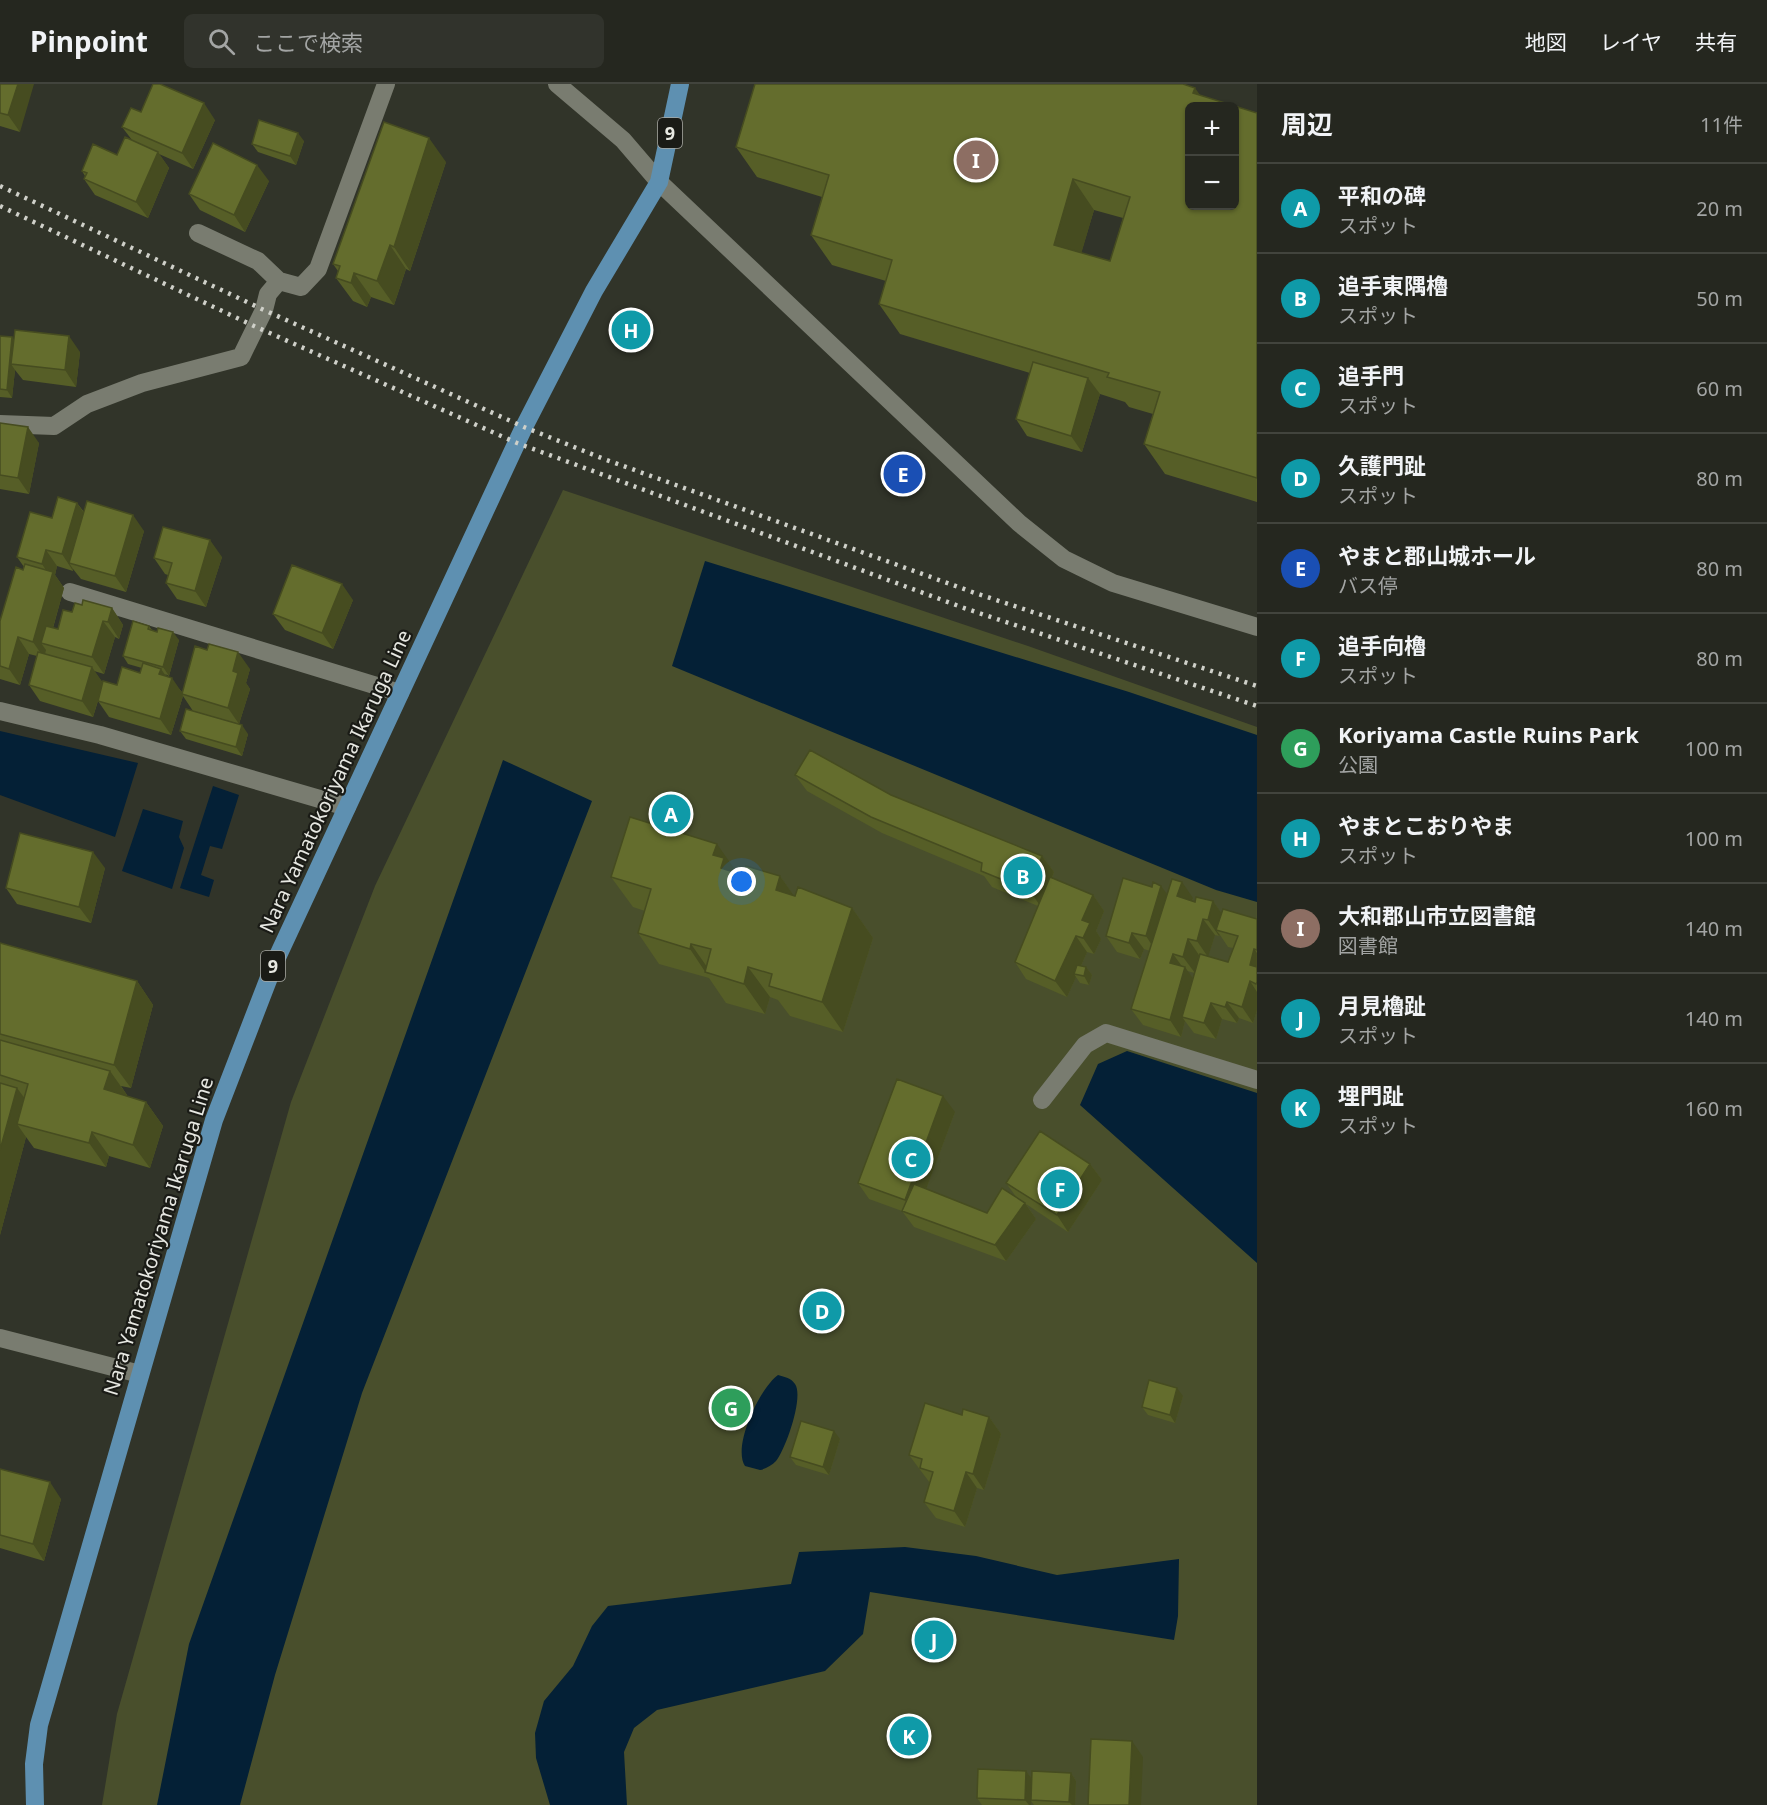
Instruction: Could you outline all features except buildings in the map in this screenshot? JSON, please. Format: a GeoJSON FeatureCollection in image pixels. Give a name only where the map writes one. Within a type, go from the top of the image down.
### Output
{"type":"FeatureCollection","features":[{"type":"Feature","properties":{"kind":"main road","name":"Nara Yamatokoriyama Ikaruga Line"},"geometry":{"type":"LineString","coordinates":[[35,1805],[34,1764],[39,1725],[214,1120],[230,1074],[275,962],[540,395],[594,291],[660,182],[680,84]]}},
{"type":"Feature","properties":{"kind":"street"},"geometry":{"type":"LineString","coordinates":[[198,233],[258,261],[279,281],[302,287],[318,268],[386,84]]}},
{"type":"Feature","properties":{"kind":"street"},"geometry":{"type":"LineString","coordinates":[[557,84],[623,141],[660,182],[1019,522],[1064,559],[1113,583],[1257,627]]}},
{"type":"Feature","properties":{"kind":"street"},"geometry":{"type":"LineString","coordinates":[[0,424],[54,426],[87,404],[142,383],[241,357],[264,310],[268,294],[279,281]]}},
{"type":"Feature","properties":{"kind":"street"},"geometry":{"type":"LineString","coordinates":[[70,592],[400,693]]}},
{"type":"Feature","properties":{"kind":"street"},"geometry":{"type":"LineString","coordinates":[[0,711],[100,735],[347,807]]}},
{"type":"Feature","properties":{"kind":"street"},"geometry":{"type":"LineString","coordinates":[[1042,1100],[1085,1045],[1106,1033],[1257,1080]]}},
{"type":"Feature","properties":{"kind":"street"},"geometry":{"type":"LineString","coordinates":[[0,1338],[140,1374]]}},
{"type":"Feature","properties":{"kind":"green space"},"geometry":{"type":"Polygon","coordinates":[[[563,490],[1028,646],[1257,727],[1257,1805],[102,1805],[117,1714],[291,1102],[375,886],[563,490]]]}},
{"type":"Feature","properties":{"kind":"water"},"geometry":{"type":"Polygon","coordinates":[[[705,561],[1129,692],[1257,735],[1257,902],[1216,890],[672,666],[705,561]]]}},
{"type":"Feature","properties":{"kind":"water"},"geometry":{"type":"Polygon","coordinates":[[[0,731],[138,763],[115,837],[0,795],[0,731]]]}},
{"type":"Feature","properties":{"kind":"water"},"geometry":{"type":"Polygon","coordinates":[[[503,760],[592,801],[362,1393],[275,1675],[240,1805],[157,1805],[189,1644],[503,760]]]}},
{"type":"Feature","properties":{"kind":"water"},"geometry":{"type":"Polygon","coordinates":[[[213,786],[239,795],[222,849],[210,846],[201,875],[214,880],[209,897],[180,888],[213,786]]]}},
{"type":"Feature","properties":{"kind":"water"},"geometry":{"type":"Polygon","coordinates":[[[143,809],[183,821],[179,837],[184,848],[172,889],[122,871],[143,809]]]}},
{"type":"Feature","properties":{"kind":"water"},"geometry":{"type":"Polygon","coordinates":[[[1127,1051],[1257,1093],[1257,1263],[1080,1105],[1098,1064],[1127,1051]]]}},
{"type":"Feature","properties":{"kind":"water"},"geometry":{"type":"Polygon","coordinates":[[[778,1375],[792,1380],[797,1390],[796,1410],[789,1435],[780,1455],[771,1465],[760,1470],[745,1466],[742,1445],[750,1418],[763,1392],[778,1375]]]}},
{"type":"Feature","properties":{"kind":"water"},"geometry":{"type":"Polygon","coordinates":[[[905,1547],[976,1556],[1057,1575],[1179,1559],[1178,1616],[1174,1640],[870,1592],[863,1634],[825,1671],[657,1710],[634,1728],[624,1752],[627,1805],[550,1805],[536,1758],[535,1733],[544,1701],[573,1666],[592,1626],[608,1606],[791,1584],[799,1552],[905,1547]]]}},
{"type":"Feature","properties":{"kind":"railway"},"geometry":{"type":"LineString","coordinates":[[0,186],[264,310],[524,427],[604,459],[975,593],[1257,686]]}},
{"type":"Feature","properties":{"kind":"railway"},"geometry":{"type":"LineString","coordinates":[[0,206],[254,326],[517,443],[964,608],[1257,706]]}},
{"type":"Feature","properties":{"kind":"place","name":"大和郡山市立図書館"},"geometry":{"type":"Point","coordinates":[976,160]}},
{"type":"Feature","properties":{"kind":"place","name":"やまとこおりやま"},"geometry":{"type":"Point","coordinates":[631,330]}},
{"type":"Feature","properties":{"kind":"place","name":"やまと郡山城ホール"},"geometry":{"type":"Point","coordinates":[903,474]}},
{"type":"Feature","properties":{"kind":"place","name":"平和の碑"},"geometry":{"type":"Point","coordinates":[671,814]}},
{"type":"Feature","properties":{"kind":"place","name":"追手東隅櫓"},"geometry":{"type":"Point","coordinates":[1023,876]}},
{"type":"Feature","properties":{"kind":"place","name":"追手門"},"geometry":{"type":"Point","coordinates":[911,1159]}},
{"type":"Feature","properties":{"kind":"place","name":"追手向櫓"},"geometry":{"type":"Point","coordinates":[1060,1189]}},
{"type":"Feature","properties":{"kind":"place","name":"久護門趾"},"geometry":{"type":"Point","coordinates":[822,1311]}},
{"type":"Feature","properties":{"kind":"place","name":"Koriyama Castle Ruins Park"},"geometry":{"type":"Point","coordinates":[731,1408]}},
{"type":"Feature","properties":{"kind":"place","name":"月見櫓趾"},"geometry":{"type":"Point","coordinates":[934,1640]}},
{"type":"Feature","properties":{"kind":"place","name":"埋門趾"},"geometry":{"type":"Point","coordinates":[909,1736]}}]}
